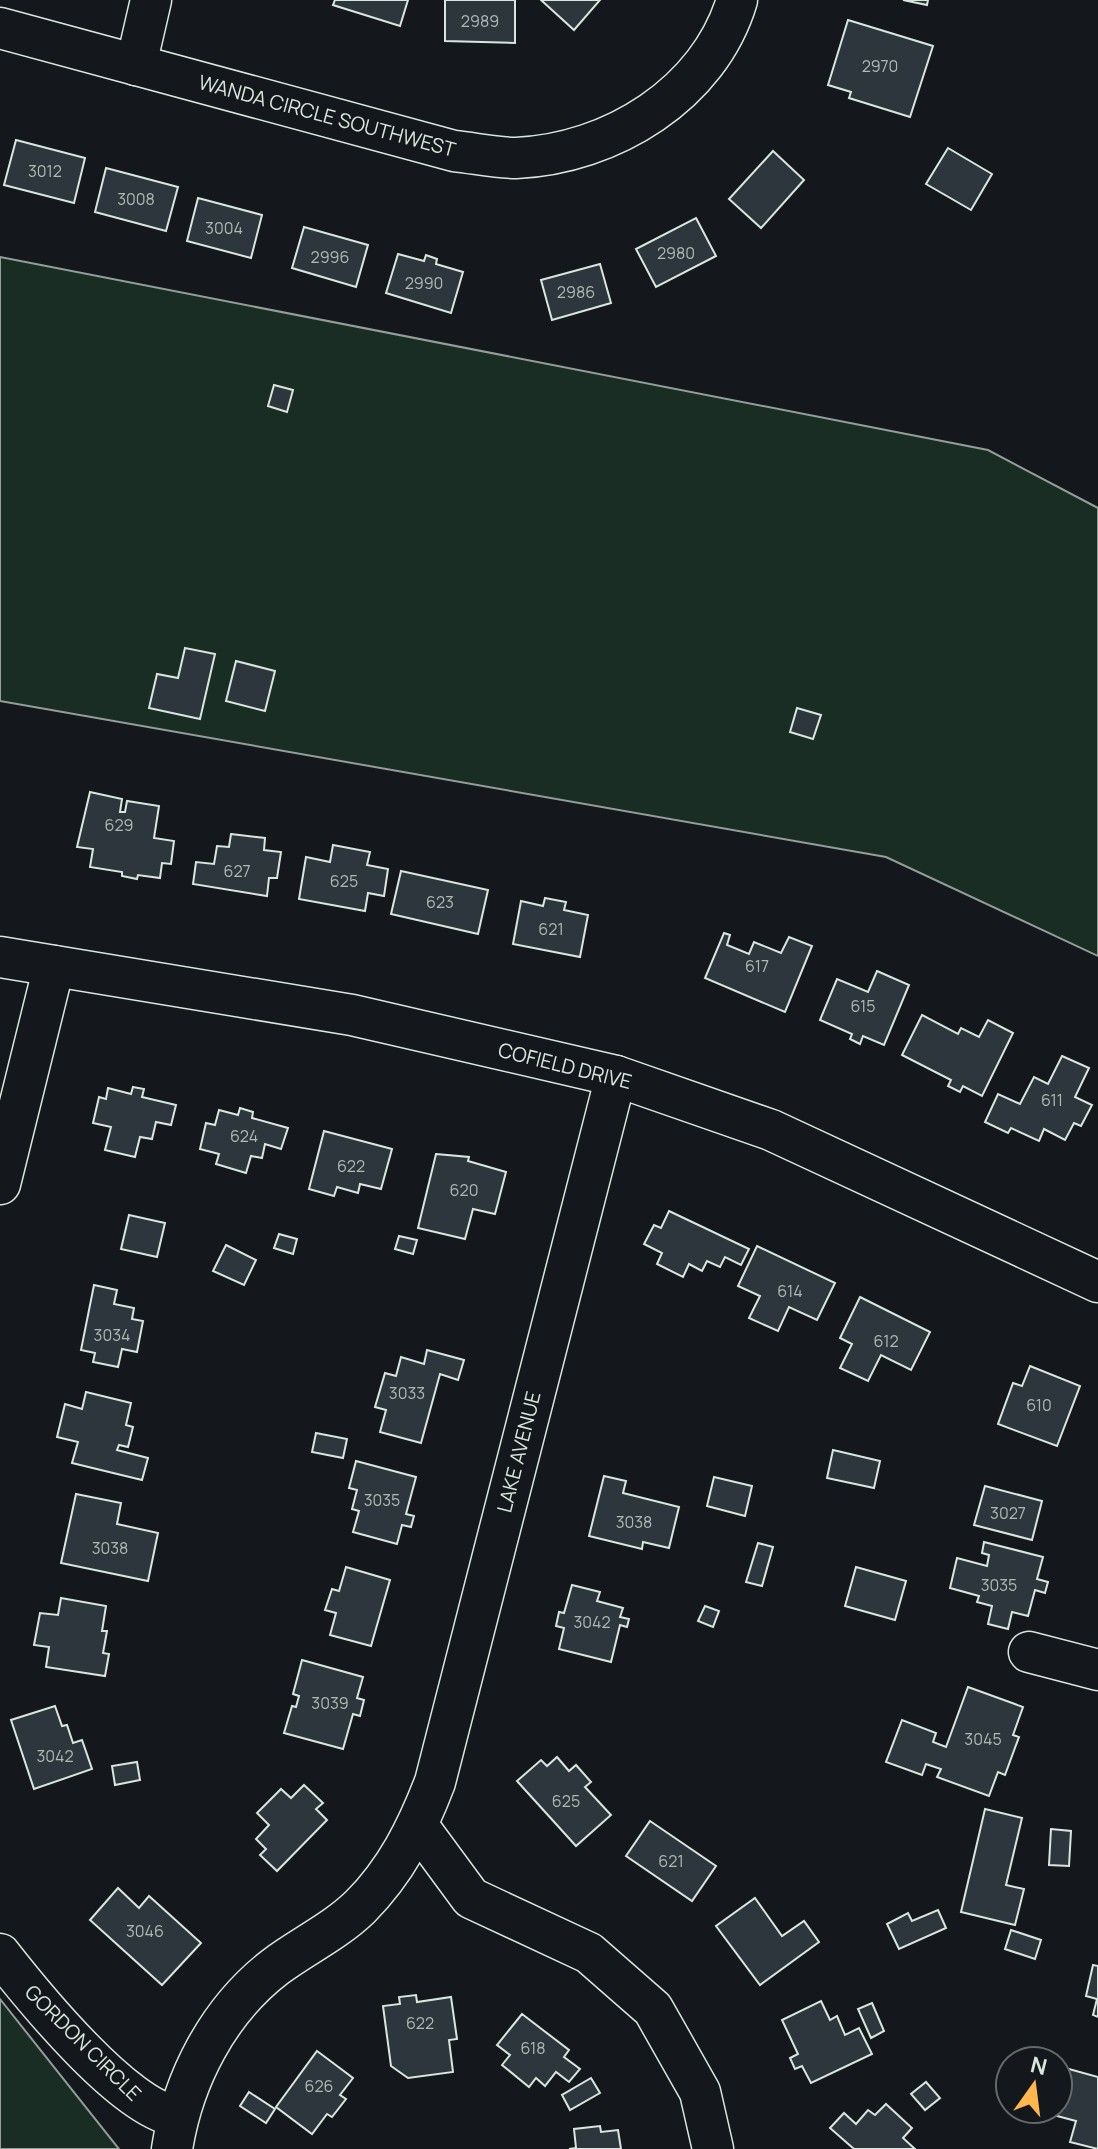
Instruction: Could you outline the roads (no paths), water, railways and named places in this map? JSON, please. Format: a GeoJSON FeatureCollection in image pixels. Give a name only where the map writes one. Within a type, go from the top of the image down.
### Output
{"type":"FeatureCollection","features":[{"type":"Feature","properties":{"kind":"street"},"geometry":{"type":"LineString","coordinates":[[136,65],[151,0]]}},
{"type":"Feature","properties":{"kind":"street","name":"WANDA CIRCLE SOUTHWEST"},"geometry":{"type":"LineString","coordinates":[[0,28],[454,151],[514,158],[565,152],[614,133],[669,102],[710,60],[737,0]]}},
{"type":"Feature","properties":{"kind":"street","name":"COFIELD DRIVE"},"geometry":{"type":"LineString","coordinates":[[0,957],[352,1015],[616,1076],[771,1130],[1098,1282]]}},
{"type":"Feature","properties":{"kind":"street"},"geometry":{"type":"LineString","coordinates":[[0,1184],[54,966]]}},
{"type":"Feature","properties":{"kind":"street","name":"LAKE AVENUE"},"geometry":{"type":"LineString","coordinates":[[174,2132],[202,2054],[234,2007],[275,1967],[328,1935],[360,1907],[391,1871],[418,1826],[435,1782],[616,1076]]}},
{"type":"Feature","properties":{"kind":"street"},"geometry":{"type":"LineString","coordinates":[[1029,1652],[1098,1670]]}},
{"type":"Feature","properties":{"kind":"street"},"geometry":{"type":"LineString","coordinates":[[418,1826],[471,1898],[589,1953],[653,2009],[700,2092],[713,2149]]}},
{"type":"Feature","properties":{"kind":"street","name":"GORDON CIRCLE"},"geometry":{"type":"LineString","coordinates":[[0,1954],[34,1997],[129,2093],[161,2114],[174,2132]]}}]}
